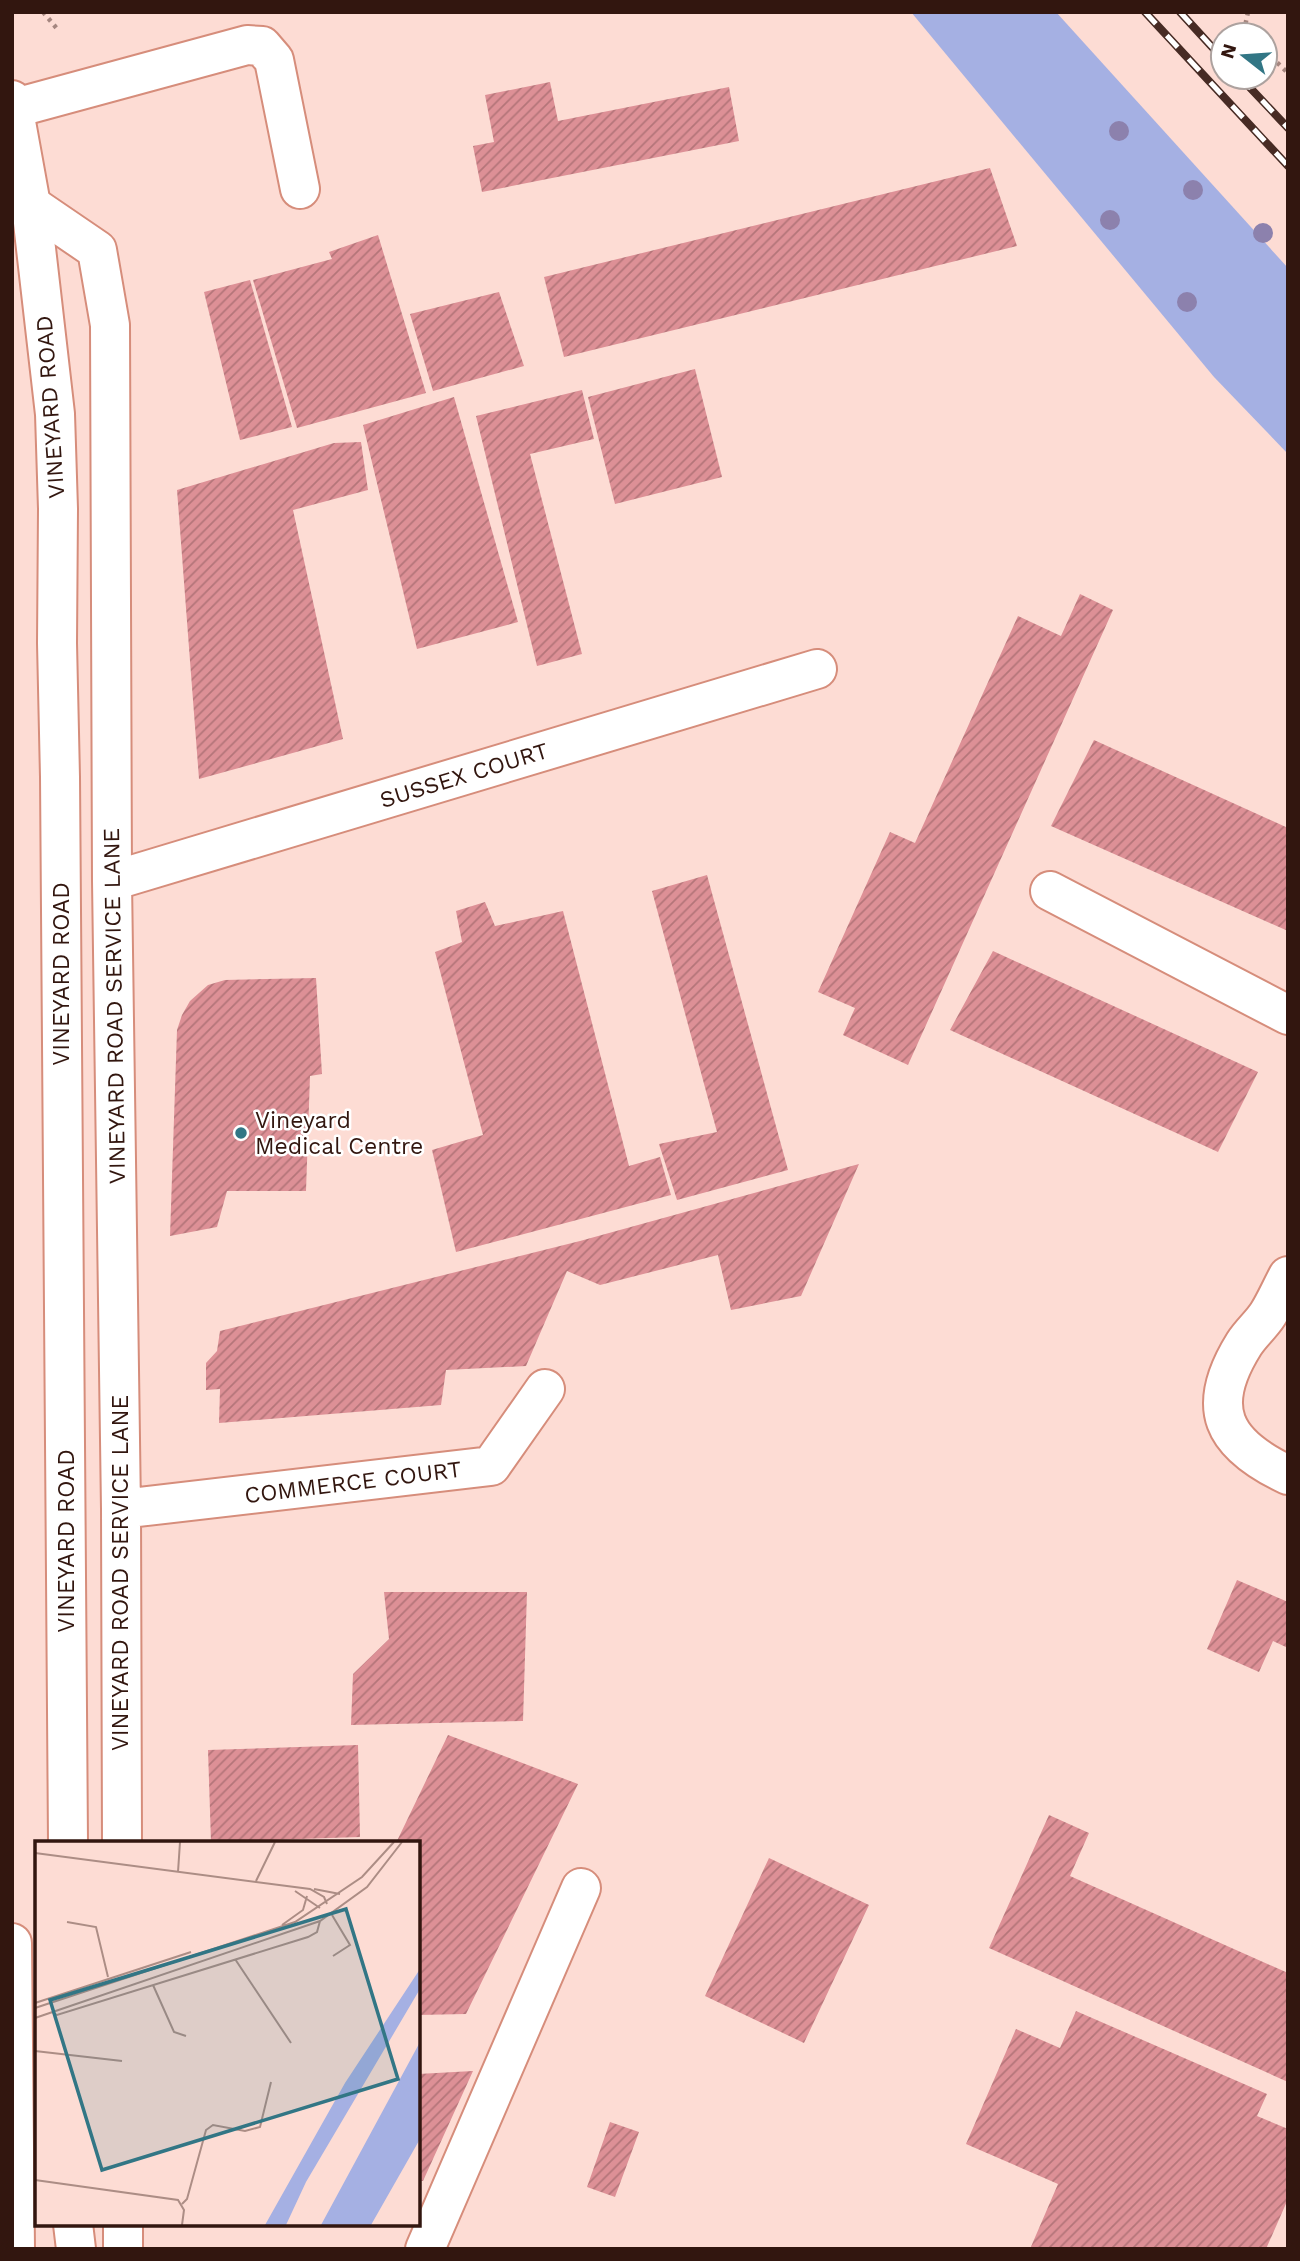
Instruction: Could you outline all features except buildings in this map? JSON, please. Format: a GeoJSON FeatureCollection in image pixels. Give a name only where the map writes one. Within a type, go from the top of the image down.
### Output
{"type":"FeatureCollection","features":[{"type":"Feature","properties":{"kind":"street"},"geometry":{"type":"LineString","coordinates":[[13,106],[247,45],[262,46],[274,60],[300,189]]}},
{"type":"Feature","properties":{"kind":"street","name":"VINEYARD ROAD"},"geometry":{"type":"LineString","coordinates":[[13,106],[32,205],[55,414],[61,790],[68,1841]]}},
{"type":"Feature","properties":{"kind":"street","name":"VINEYARD ROAD SERVICE LANE"},"geometry":{"type":"LineString","coordinates":[[32,205],[97,250],[110,325],[112,881],[121,1509],[122,1841]]}},
{"type":"Feature","properties":{"kind":"street","name":"SUSSEX COURT"},"geometry":{"type":"LineString","coordinates":[[112,881],[817,669]]}},
{"type":"Feature","properties":{"kind":"street"},"geometry":{"type":"LineString","coordinates":[[1050,891],[1288,1015]]}},
{"type":"Feature","properties":{"kind":"street"},"geometry":{"type":"LineString","coordinates":[[1288,1276],[1267,1315],[1246,1341],[1230,1369],[1221,1406],[1227,1427],[1242,1448],[1288,1475]]}},
{"type":"Feature","properties":{"kind":"street","name":"COMMERCE COURT"},"geometry":{"type":"LineString","coordinates":[[121,1509],[491,1466],[545,1389]]}},
{"type":"Feature","properties":{"kind":"street"},"geometry":{"type":"LineString","coordinates":[[425,2249],[581,1888]]}},
{"type":"Feature","properties":{"kind":"street"},"geometry":{"type":"LineString","coordinates":[[12,1943],[15,2249]]}},
{"type":"Feature","properties":{"kind":"street"},"geometry":{"type":"LineString","coordinates":[[73,2226],[76,2249]]}},
{"type":"Feature","properties":{"kind":"street"},"geometry":{"type":"LineString","coordinates":[[122,2249],[123,2226]]}},
{"type":"Feature","properties":{"kind":"path"},"geometry":{"type":"LineString","coordinates":[[43,12],[59,31]]}},
{"type":"Feature","properties":{"kind":"shaded area"},"geometry":{"type":"Polygon","coordinates":[[[911,12],[1056,12],[1288,268],[1288,454],[1214,377],[911,12]]]}},
{"type":"Feature","properties":{"kind":"railway"},"geometry":{"type":"LineString","coordinates":[[1145,12],[1288,166]]}},
{"type":"Feature","properties":{"kind":"railway"},"geometry":{"type":"LineString","coordinates":[[1180,12],[1209,44]]}},
{"type":"Feature","properties":{"kind":"railway"},"geometry":{"type":"LineString","coordinates":[[1253,91],[1288,128]]}},
{"type":"Feature","properties":{"kind":"place","name":"Vineyard Medical Centre"},"geometry":{"type":"Point","coordinates":[241,1133]}}]}
